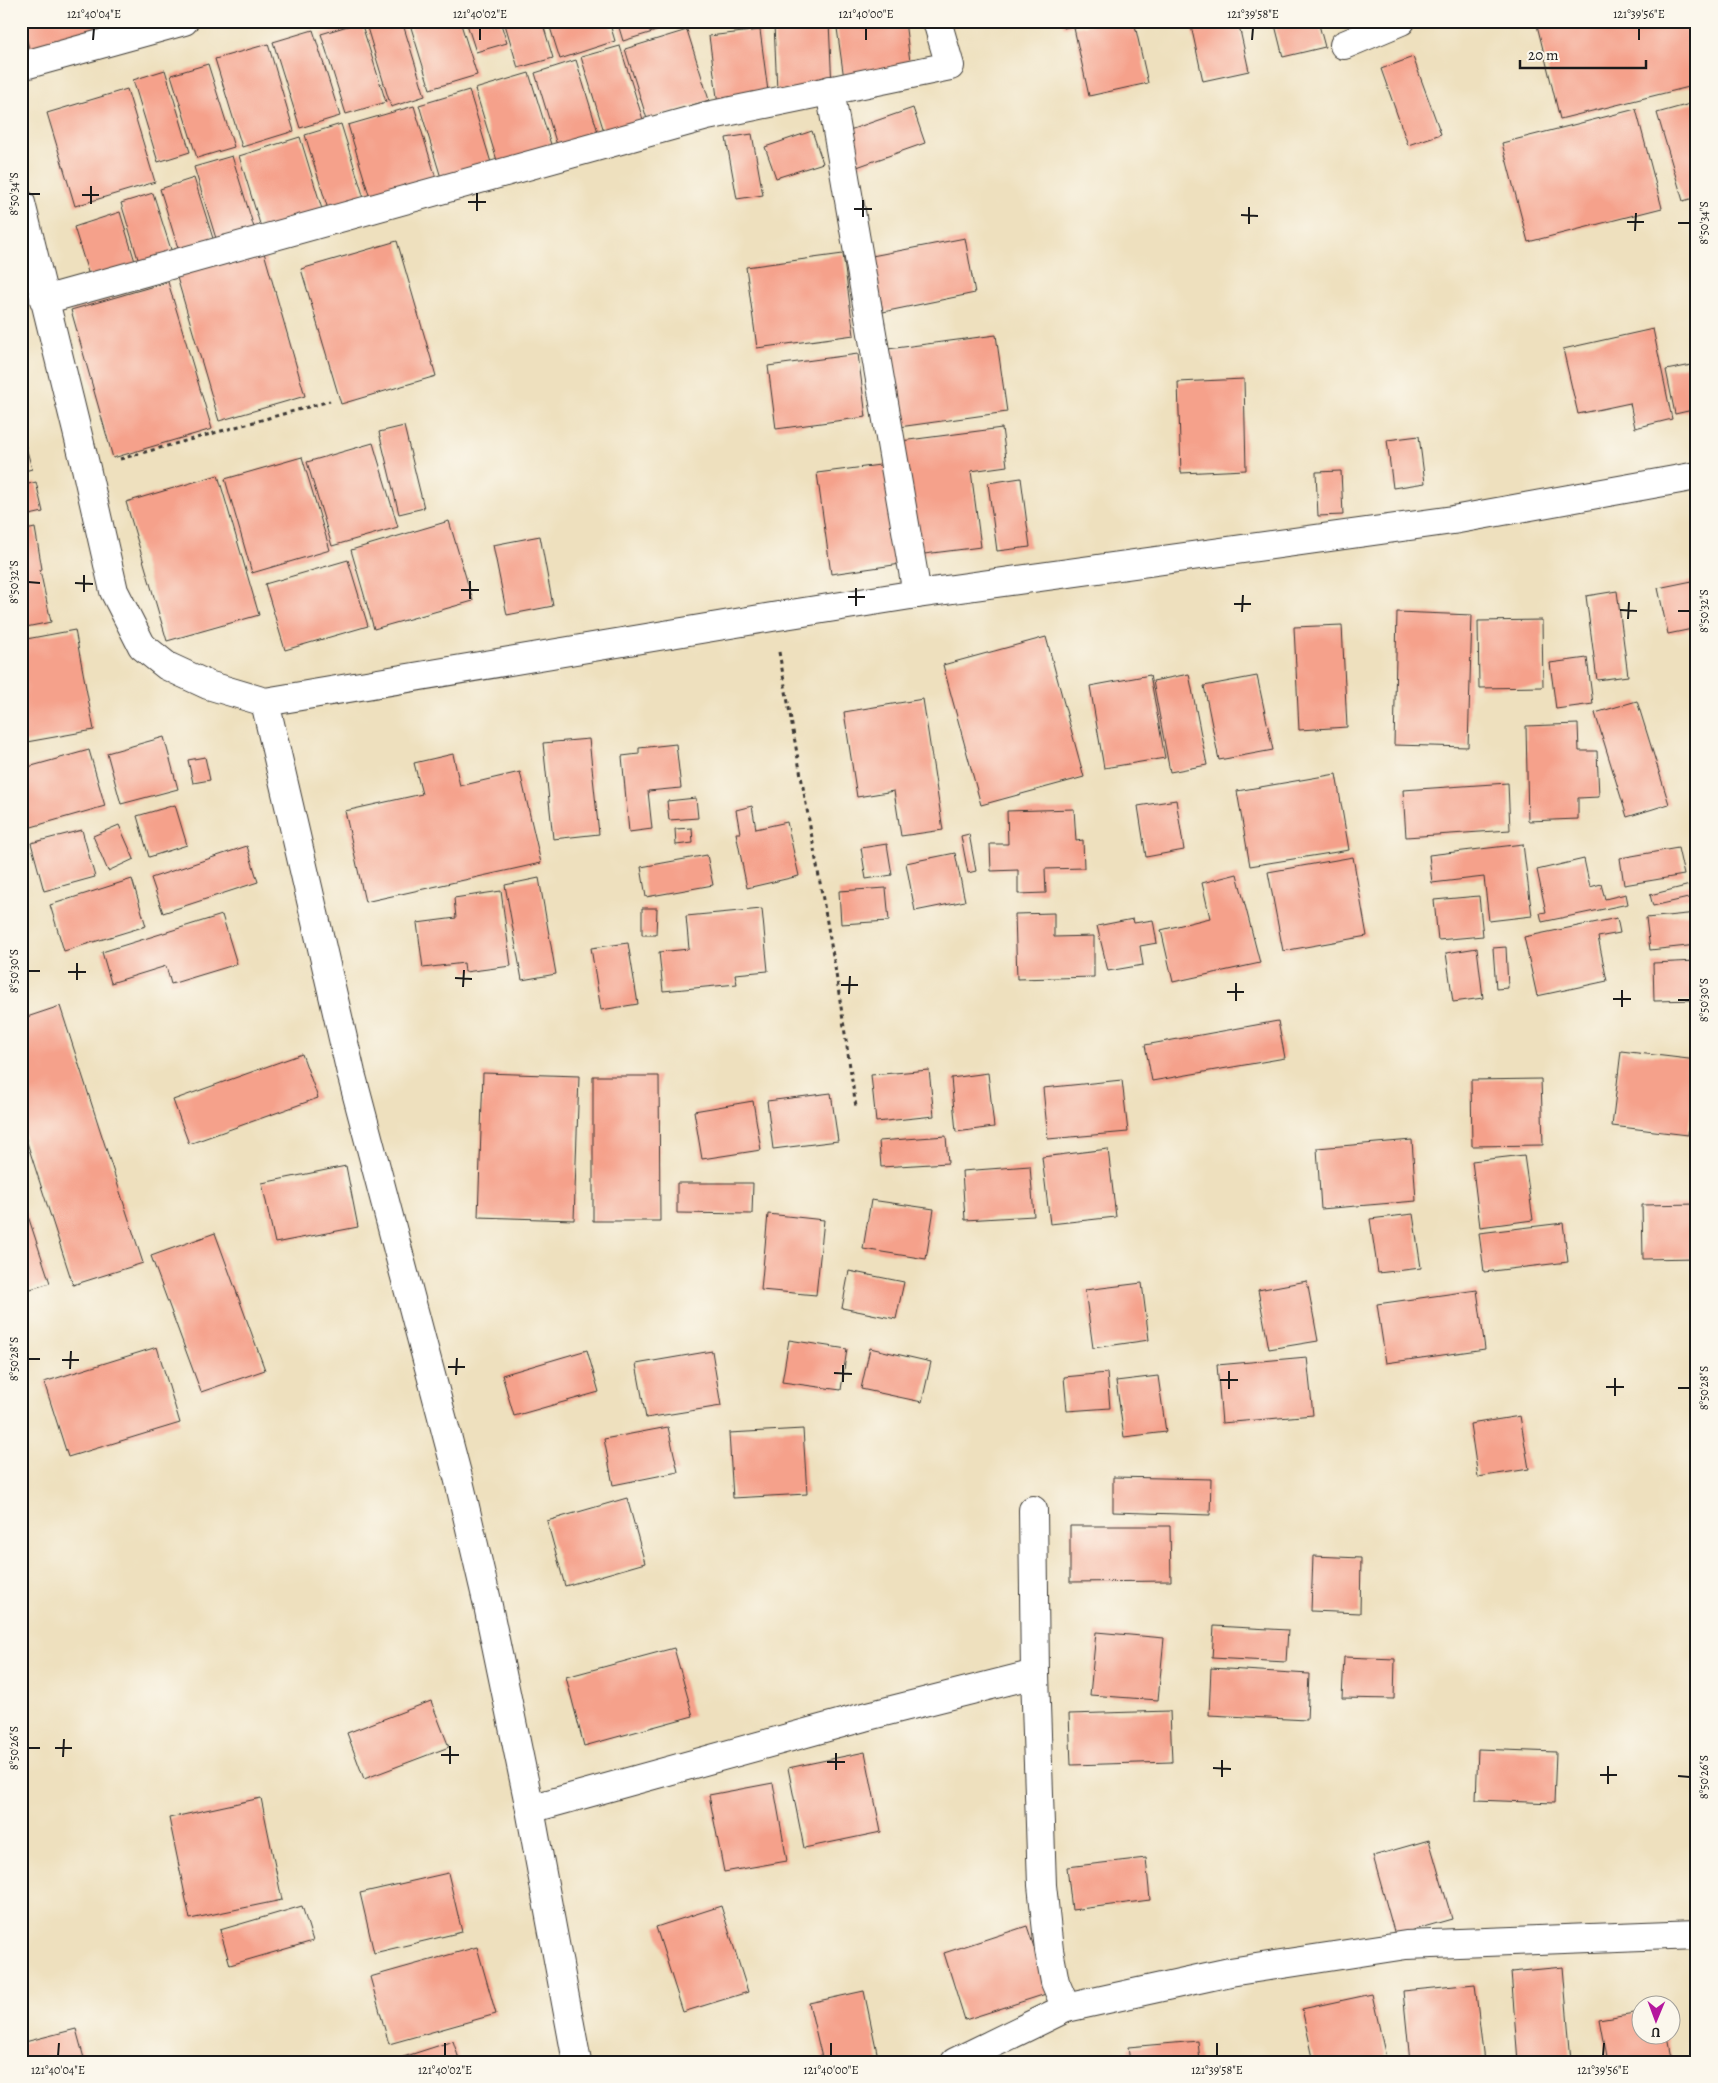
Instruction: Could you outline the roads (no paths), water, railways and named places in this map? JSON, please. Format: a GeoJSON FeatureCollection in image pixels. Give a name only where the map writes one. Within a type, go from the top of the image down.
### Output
{"type":"FeatureCollection","features":[{"type":"Feature","properties":{"kind":"street"},"geometry":{"type":"LineString","coordinates":[[21,66],[184,21]]}},
{"type":"Feature","properties":{"kind":"street"},"geometry":{"type":"LineString","coordinates":[[44,300],[238,244],[434,193],[707,116],[950,66],[937,21]]}},
{"type":"Feature","properties":{"kind":"street"},"geometry":{"type":"LineString","coordinates":[[1344,45],[1401,21]]}},
{"type":"Feature","properties":{"kind":"street"},"geometry":{"type":"LineString","coordinates":[[830,90],[917,594]]}},
{"type":"Feature","properties":{"kind":"street"},"geometry":{"type":"LineString","coordinates":[[21,204],[86,468],[114,591],[142,646],[166,666],[208,685],[265,702],[917,594],[1453,520],[1697,476]]}},
{"type":"Feature","properties":{"kind":"street"},"geometry":{"type":"LineString","coordinates":[[265,702],[351,1073],[461,1490],[487,1602],[530,1809],[577,2062]]}},
{"type":"Feature","properties":{"kind":"street"},"geometry":{"type":"LineString","coordinates":[[1033,1510],[1042,1885],[1050,1958],[1055,1982],[1066,2008]]}},
{"type":"Feature","properties":{"kind":"street"},"geometry":{"type":"LineString","coordinates":[[530,1809],[864,1717],[1036,1674]]}},
{"type":"Feature","properties":{"kind":"street"},"geometry":{"type":"LineString","coordinates":[[955,2062],[1066,2008],[1230,1972],[1406,1945],[1697,1934]]}}]}
